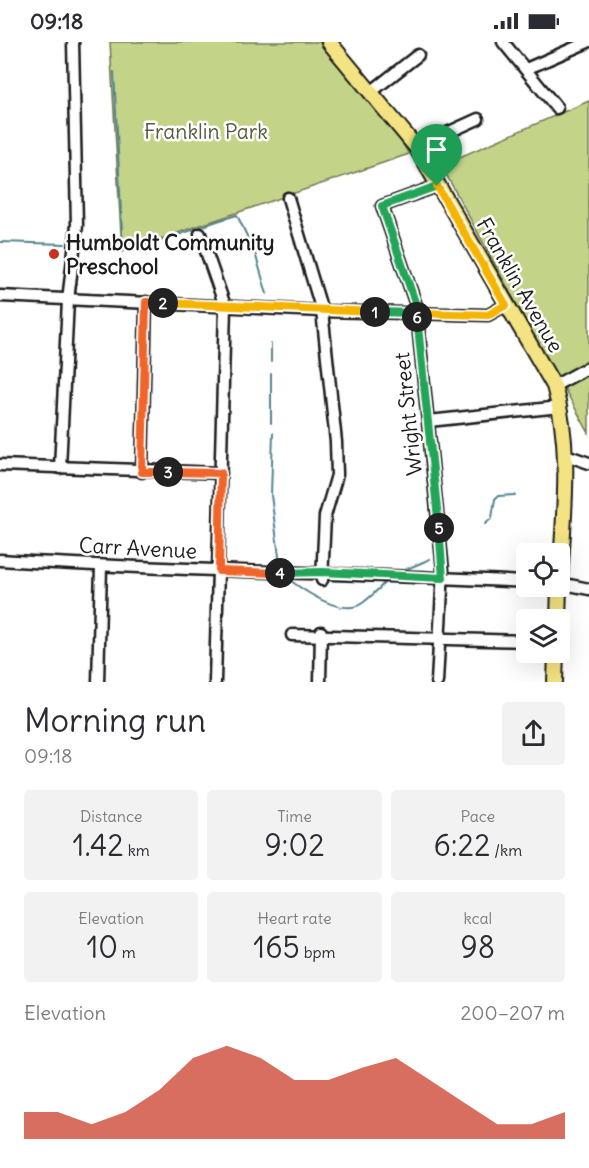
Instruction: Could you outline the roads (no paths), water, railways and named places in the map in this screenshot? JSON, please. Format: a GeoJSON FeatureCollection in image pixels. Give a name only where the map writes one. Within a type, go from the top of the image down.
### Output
{"type":"FeatureCollection","features":[{"type":"Feature","properties":{"kind":"main road","name":"Franklin Avenue"},"geometry":{"type":"LineString","coordinates":[[329,42],[416,147],[554,386],[560,407],[566,455],[561,543]]}},
{"type":"Feature","properties":{"kind":"main road"},"geometry":{"type":"LineString","coordinates":[[555,682],[556,663]]}},
{"type":"Feature","properties":{"kind":"street"},"geometry":{"type":"LineString","coordinates":[[60,468],[68,300],[77,225],[73,42]]}},
{"type":"Feature","properties":{"kind":"street"},"geometry":{"type":"LineString","coordinates":[[503,42],[557,108]]}},
{"type":"Feature","properties":{"kind":"street"},"geometry":{"type":"LineString","coordinates":[[526,69],[588,42]]}},
{"type":"Feature","properties":{"kind":"street"},"geometry":{"type":"LineString","coordinates":[[371,92],[418,55]]}},
{"type":"Feature","properties":{"kind":"street"},"geometry":{"type":"LineString","coordinates":[[416,147],[478,119]]}},
{"type":"Feature","properties":{"kind":"street","name":"Wright Street"},"geometry":{"type":"LineString","coordinates":[[437,186],[382,206],[416,305],[443,578],[437,682]]}},
{"type":"Feature","properties":{"kind":"street"},"geometry":{"type":"LineString","coordinates":[[288,198],[322,311],[336,442],[337,475],[325,516],[323,576]]}},
{"type":"Feature","properties":{"kind":"street"},"geometry":{"type":"LineString","coordinates":[[200,234],[225,306],[215,682]]}},
{"type":"Feature","properties":{"kind":"street"},"geometry":{"type":"LineString","coordinates":[[0,296],[322,311],[488,315],[506,305]]}},
{"type":"Feature","properties":{"kind":"street"},"geometry":{"type":"LineString","coordinates":[[142,472],[146,302]]}},
{"type":"Feature","properties":{"kind":"street"},"geometry":{"type":"LineString","coordinates":[[554,386],[589,367]]}},
{"type":"Feature","properties":{"kind":"street"},"geometry":{"type":"LineString","coordinates":[[429,421],[560,407]]}},
{"type":"Feature","properties":{"kind":"street"},"geometry":{"type":"LineString","coordinates":[[566,455],[589,463]]}},
{"type":"Feature","properties":{"kind":"street"},"geometry":{"type":"LineString","coordinates":[[0,465],[142,472],[221,473]]}},
{"type":"Feature","properties":{"kind":"street","name":"Carr Avenue"},"geometry":{"type":"LineString","coordinates":[[0,560],[323,576],[516,582]]}},
{"type":"Feature","properties":{"kind":"street"},"geometry":{"type":"LineString","coordinates":[[98,682],[101,566]]}},
{"type":"Feature","properties":{"kind":"street"},"geometry":{"type":"LineString","coordinates":[[570,586],[589,589]]}},
{"type":"Feature","properties":{"kind":"street"},"geometry":{"type":"LineString","coordinates":[[320,682],[321,634]]}},
{"type":"Feature","properties":{"kind":"street"},"geometry":{"type":"LineString","coordinates":[[292,635],[516,641]]}},
{"type":"Feature","properties":{"kind":"waterway"},"geometry":{"type":"LineString","coordinates":[[114,72],[123,251]]}},
{"type":"Feature","properties":{"kind":"waterway"},"geometry":{"type":"LineString","coordinates":[[82,246],[113,245],[123,251],[152,244],[237,215],[255,253],[267,294]]}},
{"type":"Feature","properties":{"kind":"waterway"},"geometry":{"type":"LineString","coordinates":[[0,242],[65,244]]}},
{"type":"Feature","properties":{"kind":"waterway"},"geometry":{"type":"LineString","coordinates":[[271,344],[271,362]]}},
{"type":"Feature","properties":{"kind":"waterway"},"geometry":{"type":"LineString","coordinates":[[271,374],[271,423]]}},
{"type":"Feature","properties":{"kind":"waterway"},"geometry":{"type":"LineString","coordinates":[[273,433],[271,495],[280,564]]}},
{"type":"Feature","properties":{"kind":"waterway"},"geometry":{"type":"LineString","coordinates":[[485,524],[492,518],[495,499],[498,496],[515,495]]}},
{"type":"Feature","properties":{"kind":"waterway"},"geometry":{"type":"LineString","coordinates":[[400,572],[430,559]]}},
{"type":"Feature","properties":{"kind":"waterway"},"geometry":{"type":"LineString","coordinates":[[291,581],[305,591],[340,607],[357,606],[386,581]]}},
{"type":"Feature","properties":{"kind":"place","name":"Humboldt Community Preschool"},"geometry":{"type":"Point","coordinates":[54,254]}},
{"type":"Feature","properties":{"kind":"park label","name":"Franklin Park"},"geometry":{"type":"Point","coordinates":[206,131]}}]}
